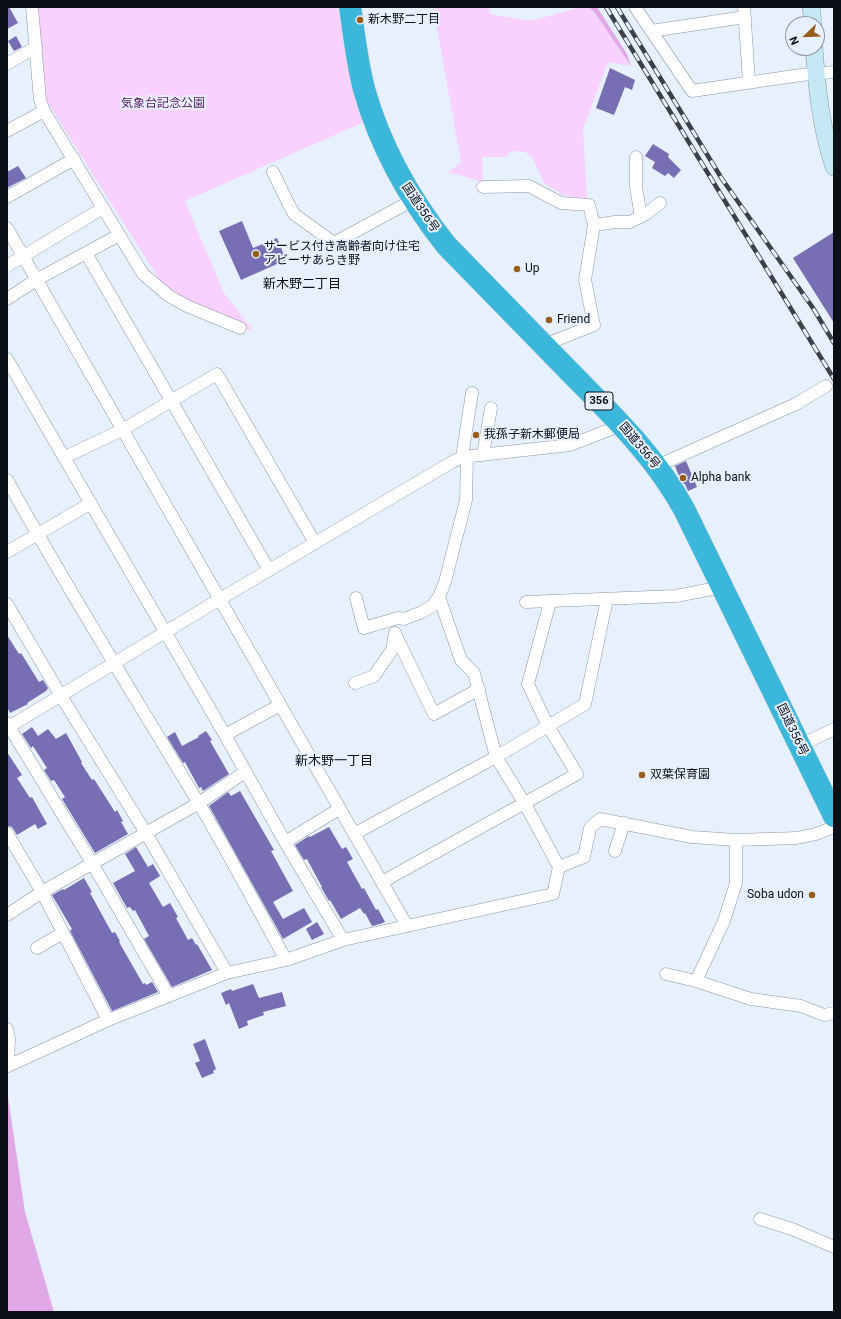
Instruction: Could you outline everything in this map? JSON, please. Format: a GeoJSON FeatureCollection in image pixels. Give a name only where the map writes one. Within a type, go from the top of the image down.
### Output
{"type":"FeatureCollection","features":[{"type":"Feature","properties":{"kind":"highway","name":"国道356号"},"geometry":{"type":"LineString","coordinates":[[350,7],[364,87],[370,108],[389,156],[413,200],[446,245],[622,425],[658,466],[684,509],[834,816]]}},
{"type":"Feature","properties":{"kind":"street"},"geometry":{"type":"LineString","coordinates":[[32,7],[40,100],[44,110],[143,274],[169,296],[187,306],[240,328]]}},
{"type":"Feature","properties":{"kind":"street"},"geometry":{"type":"LineString","coordinates":[[635,7],[692,91],[816,73],[834,72]]}},
{"type":"Feature","properties":{"kind":"street"},"geometry":{"type":"LineString","coordinates":[[651,31],[744,12],[749,82]]}},
{"type":"Feature","properties":{"kind":"street"},"geometry":{"type":"LineString","coordinates":[[7,64],[36,47]]}},
{"type":"Feature","properties":{"kind":"street"},"geometry":{"type":"LineString","coordinates":[[815,56],[820,109],[827,146],[834,167]]}},
{"type":"Feature","properties":{"kind":"street"},"geometry":{"type":"LineString","coordinates":[[7,131],[44,110]]}},
{"type":"Feature","properties":{"kind":"street"},"geometry":{"type":"LineString","coordinates":[[636,157],[636,187],[641,217]]}},
{"type":"Feature","properties":{"kind":"street"},"geometry":{"type":"LineString","coordinates":[[7,197],[74,158]]}},
{"type":"Feature","properties":{"kind":"street"},"geometry":{"type":"LineString","coordinates":[[273,172],[294,214],[334,243],[370,225],[413,200]]}},
{"type":"Feature","properties":{"kind":"street"},"geometry":{"type":"LineString","coordinates":[[483,187],[529,186],[561,203],[589,206],[594,225],[585,280],[594,325],[544,345]]}},
{"type":"Feature","properties":{"kind":"street"},"geometry":{"type":"LineString","coordinates":[[594,225],[615,222],[630,222],[646,214],[660,203]]}},
{"type":"Feature","properties":{"kind":"street"},"geometry":{"type":"LineString","coordinates":[[7,266],[103,208]]}},
{"type":"Feature","properties":{"kind":"street"},"geometry":{"type":"LineString","coordinates":[[7,228],[407,926]]}},
{"type":"Feature","properties":{"kind":"street"},"geometry":{"type":"LineString","coordinates":[[7,299],[36,280],[119,235]]}},
{"type":"Feature","properties":{"kind":"street"},"geometry":{"type":"LineString","coordinates":[[86,253],[269,570]]}},
{"type":"Feature","properties":{"kind":"street"},"geometry":{"type":"LineString","coordinates":[[7,359],[343,940]]}},
{"type":"Feature","properties":{"kind":"street"},"geometry":{"type":"LineString","coordinates":[[65,458],[122,430],[217,374],[315,543]]}},
{"type":"Feature","properties":{"kind":"street"},"geometry":{"type":"LineString","coordinates":[[658,466],[796,404],[826,386]]}},
{"type":"Feature","properties":{"kind":"street"},"geometry":{"type":"LineString","coordinates":[[356,598],[364,628],[398,618],[404,619],[422,612],[432,606],[439,597],[445,582],[466,500],[465,457],[472,394]]}},
{"type":"Feature","properties":{"kind":"street"},"geometry":{"type":"LineString","coordinates":[[483,455],[491,408]]}},
{"type":"Feature","properties":{"kind":"street"},"geometry":{"type":"LineString","coordinates":[[169,996],[92,863],[8,726],[61,696],[164,632],[452,462],[465,457],[570,445],[622,425]]}},
{"type":"Feature","properties":{"kind":"street"},"geometry":{"type":"LineString","coordinates":[[7,480],[114,664],[199,803],[286,960]]}},
{"type":"Feature","properties":{"kind":"street"},"geometry":{"type":"LineString","coordinates":[[7,552],[91,503]]}},
{"type":"Feature","properties":{"kind":"street"},"geometry":{"type":"LineString","coordinates":[[526,602],[676,596],[722,587]]}},
{"type":"Feature","properties":{"kind":"street"},"geometry":{"type":"LineString","coordinates":[[7,1029],[9,1039],[8,1066],[108,1020],[228,973],[286,960],[343,940],[553,894],[559,867],[525,804],[496,757],[474,673],[461,660],[439,597]]}},
{"type":"Feature","properties":{"kind":"street"},"geometry":{"type":"LineString","coordinates":[[354,834],[496,757],[585,704],[607,599]]}},
{"type":"Feature","properties":{"kind":"street"},"geometry":{"type":"LineString","coordinates":[[382,882],[577,774],[548,726],[528,684],[550,602]]}},
{"type":"Feature","properties":{"kind":"street"},"geometry":{"type":"LineString","coordinates":[[7,604],[61,696],[146,833],[228,973]]}},
{"type":"Feature","properties":{"kind":"street"},"geometry":{"type":"LineString","coordinates":[[356,683],[374,676],[392,650],[398,618]]}},
{"type":"Feature","properties":{"kind":"street"},"geometry":{"type":"LineString","coordinates":[[395,634],[434,714],[479,689]]}},
{"type":"Feature","properties":{"kind":"street"},"geometry":{"type":"LineString","coordinates":[[225,734],[280,705]]}},
{"type":"Feature","properties":{"kind":"street"},"geometry":{"type":"LineString","coordinates":[[800,746],[834,729]]}},
{"type":"Feature","properties":{"kind":"street"},"geometry":{"type":"LineString","coordinates":[[7,915],[42,892],[199,803],[245,772]]}},
{"type":"Feature","properties":{"kind":"street"},"geometry":{"type":"LineString","coordinates":[[285,842],[339,809]]}},
{"type":"Feature","properties":{"kind":"street"},"geometry":{"type":"LineString","coordinates":[[559,867],[584,857],[590,828],[600,819],[692,837],[736,840],[797,838],[816,834],[834,827]]}},
{"type":"Feature","properties":{"kind":"street"},"geometry":{"type":"LineString","coordinates":[[615,851],[624,824]]}},
{"type":"Feature","properties":{"kind":"street"},"geometry":{"type":"LineString","coordinates":[[7,833],[42,892],[108,1020]]}},
{"type":"Feature","properties":{"kind":"street"},"geometry":{"type":"LineString","coordinates":[[696,981],[724,921],[736,883],[736,840]]}},
{"type":"Feature","properties":{"kind":"street"},"geometry":{"type":"LineString","coordinates":[[37,948],[63,933]]}},
{"type":"Feature","properties":{"kind":"street"},"geometry":{"type":"LineString","coordinates":[[666,974],[696,981],[751,999],[801,1006],[824,1015],[834,1013]]}},
{"type":"Feature","properties":{"kind":"street"},"geometry":{"type":"LineString","coordinates":[[760,1219],[792,1229],[834,1247]]}},
{"type":"Feature","properties":{"kind":"green space","name":"気象台記念公園"},"geometry":{"type":"Polygon","coordinates":[[[37,7],[337,7],[364,122],[185,201],[224,293],[253,331],[219,319],[162,284],[46,100],[37,7]]]}},
{"type":"Feature","properties":{"kind":"green space"},"geometry":{"type":"Polygon","coordinates":[[[435,7],[489,7],[490,14],[531,21],[581,7],[589,7],[595,13],[631,66],[608,62],[583,129],[587,200],[563,195],[544,183],[532,157],[525,152],[510,151],[505,157],[482,157],[483,182],[448,172],[461,162],[436,22],[435,7]]]}},
{"type":"Feature","properties":{"kind":"shaded area"},"geometry":{"type":"Polygon","coordinates":[[[589,7],[597,7],[627,54],[631,66],[595,13],[589,7]]]}},
{"type":"Feature","properties":{"kind":"shaded area"},"geometry":{"type":"Polygon","coordinates":[[[7,1090],[25,1212],[54,1312],[7,1312],[7,1090]]]}},
{"type":"Feature","properties":{"kind":"building"},"geometry":{"type":"Polygon","coordinates":[[[7,7],[9,7],[18,23],[7,29],[7,7]]]}},
{"type":"Feature","properties":{"kind":"building"},"geometry":{"type":"Polygon","coordinates":[[[16,36],[22,47],[14,51],[8,41],[16,36]]]}},
{"type":"Feature","properties":{"kind":"building"},"geometry":{"type":"Polygon","coordinates":[[[610,68],[635,80],[632,90],[625,87],[614,115],[596,108],[610,68]]]}},
{"type":"Feature","properties":{"kind":"building"},"geometry":{"type":"Polygon","coordinates":[[[653,144],[669,154],[668,157],[681,170],[674,178],[668,173],[665,176],[652,168],[655,162],[645,156],[653,144]]]}},
{"type":"Feature","properties":{"kind":"building"},"geometry":{"type":"Polygon","coordinates":[[[18,166],[26,178],[7,188],[7,172],[18,166]]]}},
{"type":"Feature","properties":{"kind":"building","name":"サービス付き高齢者向け住宅 アビーサあらき野"},"geometry":{"type":"Polygon","coordinates":[[[242,221],[253,248],[277,238],[286,260],[241,280],[219,231],[242,221]]]}},
{"type":"Feature","properties":{"kind":"building"},"geometry":{"type":"Polygon","coordinates":[[[834,232],[834,323],[793,258],[834,232]]]}},
{"type":"Feature","properties":{"kind":"building"},"geometry":{"type":"Polygon","coordinates":[[[686,461],[697,487],[688,491],[685,484],[680,479],[675,466],[686,461]]]}},
{"type":"Feature","properties":{"kind":"building"},"geometry":{"type":"Polygon","coordinates":[[[7,635],[19,654],[21,653],[39,682],[43,680],[48,688],[46,691],[27,703],[28,704],[10,713],[7,707],[7,635]]]}},
{"type":"Feature","properties":{"kind":"building"},"geometry":{"type":"Polygon","coordinates":[[[32,727],[38,736],[48,729],[56,739],[66,733],[82,762],[81,763],[92,780],[94,779],[115,812],[117,810],[123,821],[121,822],[128,834],[95,853],[62,799],[65,797],[54,780],[51,781],[44,770],[47,768],[33,746],[31,748],[22,734],[32,727]]]}},
{"type":"Feature","properties":{"kind":"building"},"geometry":{"type":"Polygon","coordinates":[[[206,731],[229,774],[203,791],[201,787],[199,788],[185,762],[183,763],[167,737],[175,732],[182,746],[199,737],[198,736],[206,731]]]}},
{"type":"Feature","properties":{"kind":"building"},"geometry":{"type":"Polygon","coordinates":[[[7,752],[22,775],[17,778],[30,798],[32,797],[47,824],[38,829],[35,824],[17,835],[12,827],[7,826],[7,752]]]}},
{"type":"Feature","properties":{"kind":"building"},"geometry":{"type":"Polygon","coordinates":[[[240,791],[274,850],[271,851],[293,891],[273,902],[283,919],[304,908],[312,922],[283,939],[209,806],[228,792],[231,796],[240,791]]]}},
{"type":"Feature","properties":{"kind":"building"},"geometry":{"type":"Polygon","coordinates":[[[329,827],[342,849],[346,847],[353,859],[347,862],[362,889],[364,888],[376,910],[378,909],[385,922],[372,926],[365,913],[364,914],[360,908],[341,919],[321,887],[307,859],[304,860],[295,845],[309,836],[310,837],[329,827]]]}},
{"type":"Feature","properties":{"kind":"building"},"geometry":{"type":"Polygon","coordinates":[[[136,847],[148,867],[153,864],[160,876],[149,883],[163,907],[170,903],[188,940],[192,938],[196,945],[197,944],[212,970],[172,987],[144,939],[149,936],[135,910],[133,911],[130,907],[127,908],[113,883],[135,871],[125,854],[136,847]]]}},
{"type":"Feature","properties":{"kind":"building"},"geometry":{"type":"Polygon","coordinates":[[[84,878],[92,892],[90,893],[112,933],[115,932],[120,941],[119,942],[143,984],[145,983],[146,985],[152,982],[158,992],[112,1011],[70,931],[72,929],[52,895],[63,889],[64,890],[84,878]]]}},
{"type":"Feature","properties":{"kind":"building"},"geometry":{"type":"Polygon","coordinates":[[[317,922],[324,934],[312,940],[306,929],[317,922]]]}},
{"type":"Feature","properties":{"kind":"building"},"geometry":{"type":"Polygon","coordinates":[[[253,984],[259,998],[282,992],[286,1006],[263,1012],[264,1015],[247,1021],[248,1025],[239,1029],[229,1003],[226,1005],[221,993],[253,984]]]}},
{"type":"Feature","properties":{"kind":"building"},"geometry":{"type":"Polygon","coordinates":[[[205,1039],[216,1069],[213,1071],[214,1073],[202,1078],[195,1063],[200,1061],[193,1044],[205,1039]]]}},
{"type":"Feature","properties":{"kind":"railway"},"geometry":{"type":"LineString","coordinates":[[606,7],[834,379]]}},
{"type":"Feature","properties":{"kind":"railway"},"geometry":{"type":"LineString","coordinates":[[617,7],[722,179],[813,308],[834,343]]}},
{"type":"Feature","properties":{"kind":"place","name":"新木野二丁目"},"geometry":{"type":"Point","coordinates":[360,20]}},
{"type":"Feature","properties":{"kind":"place","name":"サービス付き高齢者向け住宅 アビーサあらき野"},"geometry":{"type":"Point","coordinates":[256,254]}},
{"type":"Feature","properties":{"kind":"place","name":"Up"},"geometry":{"type":"Point","coordinates":[517,269]}},
{"type":"Feature","properties":{"kind":"place","name":"Friend"},"geometry":{"type":"Point","coordinates":[549,320]}},
{"type":"Feature","properties":{"kind":"place","name":"我孫子新木郵便局"},"geometry":{"type":"Point","coordinates":[476,435]}},
{"type":"Feature","properties":{"kind":"place","name":"Alpha bank"},"geometry":{"type":"Point","coordinates":[683,478]}},
{"type":"Feature","properties":{"kind":"place","name":"双葉保育園"},"geometry":{"type":"Point","coordinates":[642,775]}},
{"type":"Feature","properties":{"kind":"place","name":"Soba udon"},"geometry":{"type":"Point","coordinates":[812,895]}},
{"type":"Feature","properties":{"kind":"district","name":"新木野二丁目"},"geometry":{"type":"Point","coordinates":[302,285]}},
{"type":"Feature","properties":{"kind":"district","name":"新木野一丁目"},"geometry":{"type":"Point","coordinates":[334,762]}}]}
